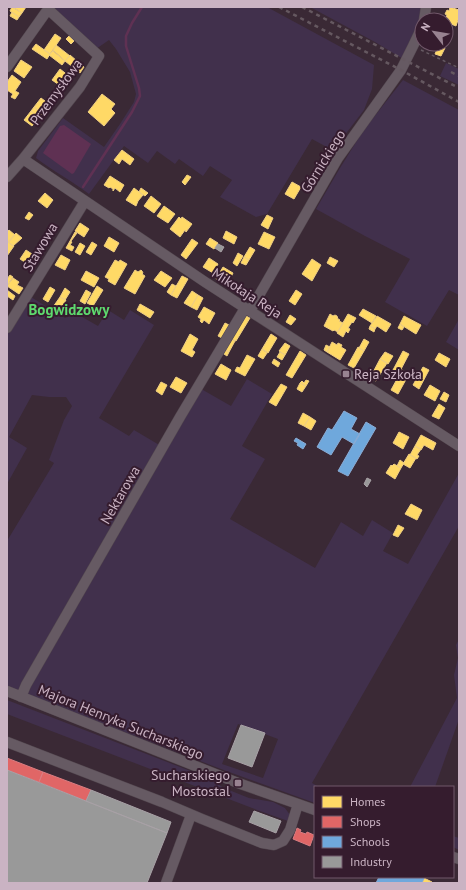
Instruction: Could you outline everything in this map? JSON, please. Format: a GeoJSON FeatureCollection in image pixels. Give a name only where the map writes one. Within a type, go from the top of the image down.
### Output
{"type":"FeatureCollection","features":[{"type":"Feature","properties":{"kind":"street","name":"Przemysłowa"},"geometry":{"type":"LineString","coordinates":[[7,67],[46,12],[50,10],[99,56],[80,87],[7,177]]}},
{"type":"Feature","properties":{"kind":"street","name":"Górnickiego"},"geometry":{"type":"LineString","coordinates":[[248,310],[338,158],[400,70],[413,46]]}},
{"type":"Feature","properties":{"kind":"street","name":"Mikołaja Reja"},"geometry":{"type":"LineString","coordinates":[[23,159],[248,310],[459,446]]}},
{"type":"Feature","properties":{"kind":"street","name":"Stawowa"},"geometry":{"type":"LineString","coordinates":[[7,328],[84,200]]}},
{"type":"Feature","properties":{"kind":"street","name":"Nektarowa"},"geometry":{"type":"LineString","coordinates":[[21,697],[26,685],[180,417],[248,310]]}},
{"type":"Feature","properties":{"kind":"street","name":"Majora Henryka Sucharskiego"},"geometry":{"type":"LineString","coordinates":[[7,691],[238,783],[314,810]]}},
{"type":"Feature","properties":{"kind":"street"},"geometry":{"type":"LineString","coordinates":[[7,742],[162,802],[262,844],[274,845],[282,841],[290,830],[298,804]]}},
{"type":"Feature","properties":{"kind":"street"},"geometry":{"type":"LineString","coordinates":[[166,883],[192,815]]}},
{"type":"Feature","properties":{"kind":"path"},"geometry":{"type":"LineString","coordinates":[[413,46],[459,68]]}},
{"type":"Feature","properties":{"kind":"shaded area"},"geometry":{"type":"Polygon","coordinates":[[[51,7],[267,7],[374,65],[372,89],[364,110],[344,136],[336,152],[312,139],[267,214],[256,217],[220,197],[232,180],[210,166],[203,176],[179,159],[175,164],[157,151],[148,163],[124,146],[89,194],[36,158],[38,151],[63,118],[104,147],[134,102],[136,94],[130,72],[109,40],[96,49],[51,7]]]}},
{"type":"Feature","properties":{"kind":"shaded area"},"geometry":{"type":"Polygon","coordinates":[[[310,7],[422,7],[421,12],[414,12],[414,35],[403,59],[310,7]]]}},
{"type":"Feature","properties":{"kind":"shaded area"},"geometry":{"type":"Polygon","coordinates":[[[446,63],[459,69],[459,85],[440,76],[446,63]]]}},
{"type":"Feature","properties":{"kind":"shaded area"},"geometry":{"type":"Polygon","coordinates":[[[403,80],[459,110],[459,295],[449,290],[427,326],[385,302],[410,259],[316,209],[363,131],[403,80]]]}},
{"type":"Feature","properties":{"kind":"shaded area"},"geometry":{"type":"Polygon","coordinates":[[[64,125],[91,144],[72,174],[43,153],[60,126],[64,125]]]}},
{"type":"Feature","properties":{"kind":"shaded area"},"geometry":{"type":"Polygon","coordinates":[[[31,297],[65,318],[77,314],[98,326],[108,310],[124,320],[130,310],[154,325],[99,418],[129,436],[134,430],[161,446],[196,386],[231,406],[247,379],[272,394],[242,446],[265,459],[230,519],[315,568],[341,522],[363,536],[372,520],[393,533],[383,551],[408,564],[459,473],[459,526],[312,783],[317,786],[314,786],[314,803],[221,769],[7,687],[7,541],[54,463],[49,460],[64,420],[72,406],[66,397],[32,395],[9,437],[27,448],[7,484],[7,334],[31,297]],[[238,724],[222,764],[263,778],[278,739],[238,724]]]}},
{"type":"Feature","properties":{"kind":"shaded area"},"geometry":{"type":"Polygon","coordinates":[[[459,319],[459,350],[446,342],[459,319]]]}},
{"type":"Feature","properties":{"kind":"shaded area"},"geometry":{"type":"Polygon","coordinates":[[[459,639],[459,719],[435,786],[411,786],[457,698],[454,675],[458,658],[456,645],[459,639]]]}},
{"type":"Feature","properties":{"kind":"shaded area"},"geometry":{"type":"Polygon","coordinates":[[[7,700],[206,777],[224,788],[249,798],[273,802],[285,808],[290,815],[288,821],[7,714],[7,700]]]}},
{"type":"Feature","properties":{"kind":"shaded area"},"geometry":{"type":"Polygon","coordinates":[[[454,836],[459,838],[459,850],[454,848],[454,836]]]}},
{"type":"Feature","properties":{"kind":"building: Homes"},"geometry":{"type":"Polygon","coordinates":[[[12,7],[22,13],[19,17],[10,11],[12,7]]]}},
{"type":"Feature","properties":{"kind":"building: Homes"},"geometry":{"type":"Polygon","coordinates":[[[13,7],[26,7],[22,13],[13,7]]]}},
{"type":"Feature","properties":{"kind":"building: Homes"},"geometry":{"type":"Polygon","coordinates":[[[450,7],[459,10],[459,20],[456,26],[454,25],[454,12],[446,12],[447,10],[449,11],[450,7]]]}},
{"type":"Feature","properties":{"kind":"building: Homes"},"geometry":{"type":"Polygon","coordinates":[[[12,12],[19,17],[17,20],[10,16],[12,12]]]}},
{"type":"Feature","properties":{"kind":"building: Homes"},"geometry":{"type":"Polygon","coordinates":[[[55,34],[61,38],[50,54],[44,50],[55,34]]]}},
{"type":"Feature","properties":{"kind":"building: Homes"},"geometry":{"type":"Polygon","coordinates":[[[69,36],[74,41],[71,44],[66,39],[69,36]]]}},
{"type":"Feature","properties":{"kind":"building: Homes"},"geometry":{"type":"Polygon","coordinates":[[[36,44],[50,54],[47,59],[32,49],[36,44]]]}},
{"type":"Feature","properties":{"kind":"building: Homes"},"geometry":{"type":"Polygon","coordinates":[[[56,45],[70,56],[65,61],[53,50],[56,45]]]}},
{"type":"Feature","properties":{"kind":"building: Homes"},"geometry":{"type":"Polygon","coordinates":[[[53,51],[65,61],[62,65],[49,55],[53,51]]]}},
{"type":"Feature","properties":{"kind":"building: Homes"},"geometry":{"type":"Polygon","coordinates":[[[436,52],[443,52],[441,56],[435,54],[436,52]]]}},
{"type":"Feature","properties":{"kind":"building: Homes"},"geometry":{"type":"Polygon","coordinates":[[[70,55],[84,67],[80,73],[65,61],[70,55]]]}},
{"type":"Feature","properties":{"kind":"building: Homes"},"geometry":{"type":"Polygon","coordinates":[[[21,60],[32,67],[24,78],[14,71],[21,60]]]}},
{"type":"Feature","properties":{"kind":"building: Homes"},"geometry":{"type":"Polygon","coordinates":[[[60,69],[69,76],[62,87],[52,80],[60,69]]]}},
{"type":"Feature","properties":{"kind":"building: Homes"},"geometry":{"type":"Polygon","coordinates":[[[12,75],[21,82],[15,91],[19,93],[15,99],[11,97],[13,94],[7,90],[7,82],[12,75]]]}},
{"type":"Feature","properties":{"kind":"building: Homes"},"geometry":{"type":"Polygon","coordinates":[[[102,94],[115,104],[111,109],[115,113],[104,126],[88,112],[102,94]]]}},
{"type":"Feature","properties":{"kind":"building: Homes"},"geometry":{"type":"Polygon","coordinates":[[[41,98],[49,104],[42,113],[34,107],[41,98]]]}},
{"type":"Feature","properties":{"kind":"building: Homes"},"geometry":{"type":"Polygon","coordinates":[[[34,107],[42,113],[39,118],[31,111],[34,107]]]}},
{"type":"Feature","properties":{"kind":"building: Homes"},"geometry":{"type":"Polygon","coordinates":[[[31,111],[39,118],[32,126],[24,120],[31,111]]]}},
{"type":"Feature","properties":{"kind":"building: Homes"},"geometry":{"type":"Polygon","coordinates":[[[122,150],[134,159],[130,165],[122,159],[119,164],[114,160],[122,150]]]}},
{"type":"Feature","properties":{"kind":"building: Homes"},"geometry":{"type":"Polygon","coordinates":[[[187,175],[191,177],[185,185],[182,182],[187,175]]]}},
{"type":"Feature","properties":{"kind":"building: Homes"},"geometry":{"type":"Polygon","coordinates":[[[110,176],[124,185],[120,192],[115,188],[113,191],[110,187],[109,188],[104,185],[110,176]]]}},
{"type":"Feature","properties":{"kind":"building: Homes"},"geometry":{"type":"Polygon","coordinates":[[[292,182],[301,187],[294,199],[285,194],[292,182]]]}},
{"type":"Feature","properties":{"kind":"building: Homes"},"geometry":{"type":"Polygon","coordinates":[[[134,188],[143,195],[136,206],[126,200],[134,188]]]}},
{"type":"Feature","properties":{"kind":"building: Homes"},"geometry":{"type":"Polygon","coordinates":[[[141,188],[148,193],[145,196],[139,192],[141,188]]]}},
{"type":"Feature","properties":{"kind":"building: Homes"},"geometry":{"type":"Polygon","coordinates":[[[45,193],[53,200],[47,208],[38,201],[45,193]]]}},
{"type":"Feature","properties":{"kind":"building: Homes"},"geometry":{"type":"Polygon","coordinates":[[[151,196],[161,204],[154,213],[144,206],[151,196]]]}},
{"type":"Feature","properties":{"kind":"building: Homes"},"geometry":{"type":"Polygon","coordinates":[[[164,206],[175,214],[168,223],[157,216],[164,206]]]}},
{"type":"Feature","properties":{"kind":"building: Homes"},"geometry":{"type":"Polygon","coordinates":[[[29,212],[33,215],[29,220],[25,218],[29,212]]]}},
{"type":"Feature","properties":{"kind":"building: Homes"},"geometry":{"type":"Polygon","coordinates":[[[267,215],[273,218],[268,229],[261,225],[267,215]]]}},
{"type":"Feature","properties":{"kind":"building: Homes"},"geometry":{"type":"Polygon","coordinates":[[[179,217],[181,219],[182,217],[192,224],[180,237],[170,229],[179,217]]]}},
{"type":"Feature","properties":{"kind":"building: Homes"},"geometry":{"type":"Polygon","coordinates":[[[80,223],[89,229],[84,237],[75,231],[80,223]]]}},
{"type":"Feature","properties":{"kind":"building: Homes"},"geometry":{"type":"Polygon","coordinates":[[[9,230],[15,235],[8,243],[7,232],[9,230]]]}},
{"type":"Feature","properties":{"kind":"building: Homes"},"geometry":{"type":"Polygon","coordinates":[[[226,231],[237,237],[234,244],[223,238],[226,231]]]}},
{"type":"Feature","properties":{"kind":"building: Homes"},"geometry":{"type":"Polygon","coordinates":[[[75,232],[77,233],[70,241],[75,232]]]}},
{"type":"Feature","properties":{"kind":"building: Homes"},"geometry":{"type":"Polygon","coordinates":[[[264,232],[275,237],[269,249],[258,244],[264,232]]]}},
{"type":"Feature","properties":{"kind":"building: Homes"},"geometry":{"type":"Polygon","coordinates":[[[16,233],[22,238],[13,246],[8,242],[16,233]]]}},
{"type":"Feature","properties":{"kind":"building: Homes"},"geometry":{"type":"Polygon","coordinates":[[[109,237],[119,243],[114,252],[104,246],[109,237]]]}},
{"type":"Feature","properties":{"kind":"building: Homes"},"geometry":{"type":"Polygon","coordinates":[[[210,238],[218,243],[214,249],[206,244],[210,238]]]}},
{"type":"Feature","properties":{"kind":"building: Homes"},"geometry":{"type":"Polygon","coordinates":[[[192,239],[198,243],[186,259],[181,255],[192,239]]]}},
{"type":"Feature","properties":{"kind":"building: Homes"},"geometry":{"type":"Polygon","coordinates":[[[70,241],[72,242],[70,245],[74,247],[72,251],[66,248],[70,241]]]}},
{"type":"Feature","properties":{"kind":"building: Homes"},"geometry":{"type":"Polygon","coordinates":[[[8,242],[14,246],[7,256],[7,244],[8,242]]]}},
{"type":"Feature","properties":{"kind":"building: Homes"},"geometry":{"type":"Polygon","coordinates":[[[92,242],[97,245],[91,255],[86,252],[92,242]]]}},
{"type":"Feature","properties":{"kind":"building: Homes"},"geometry":{"type":"Polygon","coordinates":[[[80,243],[85,246],[80,255],[75,252],[80,243]]]}},
{"type":"Feature","properties":{"kind":"building: Homes"},"geometry":{"type":"Polygon","coordinates":[[[250,247],[255,250],[249,260],[244,257],[250,247]]]}},
{"type":"Feature","properties":{"kind":"building: Homes"},"geometry":{"type":"Polygon","coordinates":[[[26,250],[35,256],[29,265],[20,259],[26,250]]]}},
{"type":"Feature","properties":{"kind":"building: Homes"},"geometry":{"type":"Polygon","coordinates":[[[238,253],[243,256],[237,266],[233,263],[238,253]]]}},
{"type":"Feature","properties":{"kind":"building: Homes"},"geometry":{"type":"Polygon","coordinates":[[[61,255],[70,260],[65,270],[55,265],[61,255]]]}},
{"type":"Feature","properties":{"kind":"building: Homes"},"geometry":{"type":"Polygon","coordinates":[[[244,257],[249,260],[246,265],[241,263],[244,257]]]}},
{"type":"Feature","properties":{"kind":"building: Homes"},"geometry":{"type":"Polygon","coordinates":[[[330,257],[338,261],[334,267],[327,263],[330,257]]]}},
{"type":"Feature","properties":{"kind":"building: Homes"},"geometry":{"type":"Polygon","coordinates":[[[209,258],[218,264],[213,273],[203,267],[209,258]]]}},
{"type":"Feature","properties":{"kind":"building: Homes"},"geometry":{"type":"Polygon","coordinates":[[[312,259],[321,265],[312,281],[302,274],[312,259]]]}},
{"type":"Feature","properties":{"kind":"building: Homes"},"geometry":{"type":"Polygon","coordinates":[[[115,260],[119,262],[120,260],[127,264],[115,285],[108,281],[109,279],[105,277],[115,260]]]}},
{"type":"Feature","properties":{"kind":"building: Homes"},"geometry":{"type":"Polygon","coordinates":[[[223,267],[233,273],[227,285],[216,279],[223,267]]]}},
{"type":"Feature","properties":{"kind":"building: Homes"},"geometry":{"type":"Polygon","coordinates":[[[135,270],[138,272],[141,270],[143,273],[142,274],[145,276],[135,294],[124,288],[135,270]]]}},
{"type":"Feature","properties":{"kind":"building: Homes"},"geometry":{"type":"Polygon","coordinates":[[[86,271],[99,278],[94,287],[81,280],[86,271]]]}},
{"type":"Feature","properties":{"kind":"building: Homes"},"geometry":{"type":"Polygon","coordinates":[[[161,271],[172,278],[165,287],[154,280],[161,271]]]}},
{"type":"Feature","properties":{"kind":"building: Homes"},"geometry":{"type":"Polygon","coordinates":[[[10,275],[13,277],[7,286],[7,279],[10,275]]]}},
{"type":"Feature","properties":{"kind":"building: Homes"},"geometry":{"type":"Polygon","coordinates":[[[182,276],[188,279],[177,298],[171,295],[182,276]]]}},
{"type":"Feature","properties":{"kind":"building: Homes"},"geometry":{"type":"Polygon","coordinates":[[[13,278],[19,282],[17,285],[23,288],[19,294],[7,286],[13,278]]]}},
{"type":"Feature","properties":{"kind":"building: Homes"},"geometry":{"type":"Polygon","coordinates":[[[172,284],[176,286],[171,295],[167,292],[172,284]]]}},
{"type":"Feature","properties":{"kind":"building: Homes"},"geometry":{"type":"Polygon","coordinates":[[[97,286],[103,290],[93,306],[87,303],[97,286]]]}},
{"type":"Feature","properties":{"kind":"building: Homes"},"geometry":{"type":"Polygon","coordinates":[[[50,287],[55,290],[48,302],[43,299],[50,287]]]}},
{"type":"Feature","properties":{"kind":"building: Homes"},"geometry":{"type":"Polygon","coordinates":[[[65,288],[70,292],[65,300],[60,297],[65,288]]]}},
{"type":"Feature","properties":{"kind":"building: Homes"},"geometry":{"type":"Polygon","coordinates":[[[7,290],[15,296],[13,300],[7,296],[7,290]]]}},
{"type":"Feature","properties":{"kind":"building: Homes"},"geometry":{"type":"Polygon","coordinates":[[[86,290],[91,293],[85,304],[80,301],[86,290]]]}},
{"type":"Feature","properties":{"kind":"building: Homes"},"geometry":{"type":"Polygon","coordinates":[[[296,290],[302,294],[295,305],[289,301],[296,290]]]}},
{"type":"Feature","properties":{"kind":"building: Homes"},"geometry":{"type":"Polygon","coordinates":[[[192,291],[198,295],[191,307],[184,303],[192,291]]]}},
{"type":"Feature","properties":{"kind":"building: Homes"},"geometry":{"type":"Polygon","coordinates":[[[198,295],[203,298],[197,310],[191,307],[198,295]]]}},
{"type":"Feature","properties":{"kind":"building: Homes"},"geometry":{"type":"Polygon","coordinates":[[[60,297],[66,300],[59,311],[53,307],[60,297]]]}},
{"type":"Feature","properties":{"kind":"building: Homes"},"geometry":{"type":"Polygon","coordinates":[[[140,304],[154,312],[150,318],[137,310],[140,304]]]}},
{"type":"Feature","properties":{"kind":"building: Homes"},"geometry":{"type":"Polygon","coordinates":[[[204,307],[215,313],[209,324],[204,320],[202,323],[200,321],[201,319],[198,317],[204,307]]]}},
{"type":"Feature","properties":{"kind":"building: Homes"},"geometry":{"type":"Polygon","coordinates":[[[363,309],[376,316],[372,323],[359,315],[363,309]]]}},
{"type":"Feature","properties":{"kind":"building: Homes"},"geometry":{"type":"Polygon","coordinates":[[[330,314],[337,316],[340,320],[339,321],[343,323],[338,332],[324,326],[330,314]]]}},
{"type":"Feature","properties":{"kind":"building: Homes"},"geometry":{"type":"Polygon","coordinates":[[[348,314],[356,318],[348,328],[350,329],[348,333],[346,331],[343,337],[337,333],[348,314]]]}},
{"type":"Feature","properties":{"kind":"building: Homes"},"geometry":{"type":"Polygon","coordinates":[[[244,315],[250,318],[236,341],[229,338],[244,315]]]}},
{"type":"Feature","properties":{"kind":"building: Homes"},"geometry":{"type":"Polygon","coordinates":[[[290,315],[296,319],[291,325],[286,322],[290,315]]]}},
{"type":"Feature","properties":{"kind":"building: Homes"},"geometry":{"type":"Polygon","coordinates":[[[377,316],[391,324],[386,332],[377,326],[375,329],[370,326],[377,316]]]}},
{"type":"Feature","properties":{"kind":"building: Homes"},"geometry":{"type":"Polygon","coordinates":[[[404,316],[421,325],[416,334],[400,324],[404,316]]]}},
{"type":"Feature","properties":{"kind":"building: Homes"},"geometry":{"type":"Polygon","coordinates":[[[225,323],[231,326],[224,339],[218,336],[225,323]]]}},
{"type":"Feature","properties":{"kind":"building: Homes"},"geometry":{"type":"Polygon","coordinates":[[[400,324],[404,327],[402,330],[398,328],[400,324]]]}},
{"type":"Feature","properties":{"kind":"building: Homes"},"geometry":{"type":"Polygon","coordinates":[[[370,326],[375,329],[374,332],[369,329],[370,326]]]}},
{"type":"Feature","properties":{"kind":"building: Homes"},"geometry":{"type":"Polygon","coordinates":[[[190,334],[198,339],[192,350],[195,352],[192,357],[181,351],[190,334]]]}},
{"type":"Feature","properties":{"kind":"building: Homes"},"geometry":{"type":"Polygon","coordinates":[[[271,334],[277,338],[268,353],[262,349],[271,334]]]}},
{"type":"Feature","properties":{"kind":"building: Homes"},"geometry":{"type":"Polygon","coordinates":[[[229,338],[235,341],[229,352],[223,349],[229,338]]]}},
{"type":"Feature","properties":{"kind":"building: Homes"},"geometry":{"type":"Polygon","coordinates":[[[364,339],[369,342],[364,351],[359,348],[364,339]]]}},
{"type":"Feature","properties":{"kind":"building: Homes"},"geometry":{"type":"Polygon","coordinates":[[[332,342],[337,345],[338,343],[342,345],[341,347],[346,350],[340,360],[327,352],[332,342]]]}},
{"type":"Feature","properties":{"kind":"building: Homes"},"geometry":{"type":"Polygon","coordinates":[[[285,343],[290,346],[285,355],[279,351],[285,343]]]}},
{"type":"Feature","properties":{"kind":"building: Homes"},"geometry":{"type":"Polygon","coordinates":[[[326,345],[330,347],[327,352],[324,350],[326,345]]]}},
{"type":"Feature","properties":{"kind":"building: Homes"},"geometry":{"type":"Polygon","coordinates":[[[358,347],[364,351],[354,368],[348,365],[358,347]]]}},
{"type":"Feature","properties":{"kind":"building: Homes"},"geometry":{"type":"Polygon","coordinates":[[[223,349],[229,352],[227,356],[221,352],[223,349]]]}},
{"type":"Feature","properties":{"kind":"building: Homes"},"geometry":{"type":"Polygon","coordinates":[[[262,349],[267,353],[263,359],[258,356],[262,349]]]}},
{"type":"Feature","properties":{"kind":"building: Homes"},"geometry":{"type":"Polygon","coordinates":[[[300,351],[306,355],[292,378],[286,375],[300,351]]]}},
{"type":"Feature","properties":{"kind":"building: Homes"},"geometry":{"type":"Polygon","coordinates":[[[403,351],[409,354],[399,373],[393,370],[403,351]]]}},
{"type":"Feature","properties":{"kind":"building: Homes"},"geometry":{"type":"Polygon","coordinates":[[[280,352],[285,355],[282,360],[277,357],[280,352]]]}},
{"type":"Feature","properties":{"kind":"building: Homes"},"geometry":{"type":"Polygon","coordinates":[[[385,352],[393,356],[388,364],[380,359],[385,352]]]}},
{"type":"Feature","properties":{"kind":"building: Homes"},"geometry":{"type":"Polygon","coordinates":[[[439,353],[450,359],[446,367],[435,360],[439,353]]]}},
{"type":"Feature","properties":{"kind":"building: Homes"},"geometry":{"type":"Polygon","coordinates":[[[247,355],[255,359],[245,376],[235,371],[237,367],[240,368],[247,355]]]}},
{"type":"Feature","properties":{"kind":"building: Homes"},"geometry":{"type":"Polygon","coordinates":[[[274,359],[280,363],[278,367],[272,363],[274,359]]]}},
{"type":"Feature","properties":{"kind":"building: Homes"},"geometry":{"type":"Polygon","coordinates":[[[380,359],[387,363],[376,381],[370,378],[380,359]]]}},
{"type":"Feature","properties":{"kind":"building: Homes"},"geometry":{"type":"Polygon","coordinates":[[[221,364],[231,370],[226,380],[215,374],[221,364]]]}},
{"type":"Feature","properties":{"kind":"building: Homes"},"geometry":{"type":"Polygon","coordinates":[[[423,367],[429,370],[419,389],[413,385],[423,367]]]}},
{"type":"Feature","properties":{"kind":"building: Homes"},"geometry":{"type":"Polygon","coordinates":[[[402,370],[409,374],[398,394],[391,390],[402,370]]]}},
{"type":"Feature","properties":{"kind":"building: Homes"},"geometry":{"type":"Polygon","coordinates":[[[176,377],[187,383],[181,393],[170,387],[176,377]]]}},
{"type":"Feature","properties":{"kind":"building: Homes"},"geometry":{"type":"Polygon","coordinates":[[[306,380],[309,381],[306,386],[300,383],[302,381],[304,383],[306,380]]]}},
{"type":"Feature","properties":{"kind":"building: Homes"},"geometry":{"type":"Polygon","coordinates":[[[161,382],[167,385],[162,395],[156,391],[161,382]]]}},
{"type":"Feature","properties":{"kind":"building: Homes"},"geometry":{"type":"Polygon","coordinates":[[[300,383],[306,386],[302,392],[297,389],[300,383]]]}},
{"type":"Feature","properties":{"kind":"building: Homes"},"geometry":{"type":"Polygon","coordinates":[[[281,384],[287,387],[276,406],[269,402],[281,384]]]}},
{"type":"Feature","properties":{"kind":"building: Homes"},"geometry":{"type":"Polygon","coordinates":[[[430,385],[440,391],[435,401],[424,395],[430,385]]]}},
{"type":"Feature","properties":{"kind":"building: Homes"},"geometry":{"type":"Polygon","coordinates":[[[444,392],[449,395],[446,402],[440,399],[444,392]]]}},
{"type":"Feature","properties":{"kind":"building: Homes"},"geometry":{"type":"Polygon","coordinates":[[[439,404],[445,408],[439,419],[432,416],[439,404]]]}},
{"type":"Feature","properties":{"kind":"building: Homes"},"geometry":{"type":"Polygon","coordinates":[[[303,413],[310,417],[304,426],[298,423],[303,413]]]}},
{"type":"Feature","properties":{"kind":"building: Homes"},"geometry":{"type":"Polygon","coordinates":[[[310,417],[316,421],[311,430],[304,426],[310,417]]]}},
{"type":"Feature","properties":{"kind":"building: Homes"},"geometry":{"type":"Polygon","coordinates":[[[399,432],[409,437],[403,449],[393,443],[399,432]]]}},
{"type":"Feature","properties":{"kind":"building: Homes"},"geometry":{"type":"Polygon","coordinates":[[[421,435],[436,443],[433,450],[424,445],[421,450],[415,446],[421,435]]]}},
{"type":"Feature","properties":{"kind":"building: Homes"},"geometry":{"type":"Polygon","coordinates":[[[415,446],[421,449],[417,455],[419,456],[417,459],[410,455],[415,446]]]}},
{"type":"Feature","properties":{"kind":"building: Homes"},"geometry":{"type":"Polygon","coordinates":[[[409,454],[416,458],[410,468],[403,464],[409,454]]]}},
{"type":"Feature","properties":{"kind":"building: Homes"},"geometry":{"type":"Polygon","coordinates":[[[400,460],[404,463],[401,468],[397,466],[400,460]]]}},
{"type":"Feature","properties":{"kind":"building: Homes"},"geometry":{"type":"Polygon","coordinates":[[[394,464],[401,468],[395,479],[386,473],[391,465],[392,466],[394,464]]]}},
{"type":"Feature","properties":{"kind":"building: Homes"},"geometry":{"type":"Polygon","coordinates":[[[411,504],[422,510],[417,520],[405,514],[411,504]]]}},
{"type":"Feature","properties":{"kind":"building: Homes"},"geometry":{"type":"Polygon","coordinates":[[[398,525],[404,528],[398,537],[393,535],[398,525]]]}},
{"type":"Feature","properties":{"kind":"building: Homes"},"geometry":{"type":"Polygon","coordinates":[[[424,878],[432,882],[422,883],[424,878]]]}},
{"type":"Feature","properties":{"kind":"building: Shops"},"geometry":{"type":"Polygon","coordinates":[[[7,758],[43,772],[39,782],[7,770],[7,758]]]}},
{"type":"Feature","properties":{"kind":"building: Shops"},"geometry":{"type":"Polygon","coordinates":[[[43,772],[91,790],[86,801],[39,782],[43,772]]]}},
{"type":"Feature","properties":{"kind":"building: Shops"},"geometry":{"type":"Polygon","coordinates":[[[297,828],[301,830],[300,832],[306,834],[307,832],[314,835],[310,846],[293,839],[297,828]]]}},
{"type":"Feature","properties":{"kind":"building: Schools"},"geometry":{"type":"Polygon","coordinates":[[[344,411],[357,418],[351,429],[360,434],[354,444],[342,437],[331,455],[317,447],[328,428],[332,430],[344,411]]]}},
{"type":"Feature","properties":{"kind":"building: Schools"},"geometry":{"type":"Polygon","coordinates":[[[366,422],[376,428],[348,476],[338,471],[366,422]]]}},
{"type":"Feature","properties":{"kind":"building: Schools"},"geometry":{"type":"Polygon","coordinates":[[[296,438],[306,444],[303,449],[294,441],[296,438]]]}},
{"type":"Feature","properties":{"kind":"building: Schools"},"geometry":{"type":"Polygon","coordinates":[[[378,878],[424,878],[422,883],[376,883],[378,878]]]}},
{"type":"Feature","properties":{"kind":"building: Industry"},"geometry":{"type":"Polygon","coordinates":[[[218,244],[224,247],[221,252],[215,248],[218,244]]]}},
{"type":"Feature","properties":{"kind":"building: Industry"},"geometry":{"type":"Polygon","coordinates":[[[367,478],[371,480],[367,487],[364,484],[367,478]]]}},
{"type":"Feature","properties":{"kind":"building: Industry"},"geometry":{"type":"Polygon","coordinates":[[[241,725],[265,733],[252,767],[228,758],[241,725]]]}},
{"type":"Feature","properties":{"kind":"building: Industry"},"geometry":{"type":"Polygon","coordinates":[[[7,770],[167,833],[147,883],[7,883],[7,770]]]}},
{"type":"Feature","properties":{"kind":"building: Industry"},"geometry":{"type":"Polygon","coordinates":[[[91,790],[171,822],[167,833],[86,801],[91,790]]]}},
{"type":"Feature","properties":{"kind":"building: Industry"},"geometry":{"type":"Polygon","coordinates":[[[254,811],[281,821],[276,833],[249,822],[254,811]]]}},
{"type":"Feature","properties":{"kind":"waterway"},"geometry":{"type":"LineString","coordinates":[[83,187],[132,112],[140,96],[126,46],[126,36],[142,7]]}},
{"type":"Feature","properties":{"kind":"railway"},"geometry":{"type":"LineString","coordinates":[[279,7],[401,70],[459,102]]}},
{"type":"Feature","properties":{"kind":"railway"},"geometry":{"type":"LineString","coordinates":[[302,7],[459,88]]}},
{"type":"Feature","properties":{"kind":"railway"},"geometry":{"type":"LineString","coordinates":[[451,72],[459,76]]}},
{"type":"Feature","properties":{"kind":"place","name":"Reja Szkoła"},"geometry":{"type":"Point","coordinates":[346,374]}},
{"type":"Feature","properties":{"kind":"place","name":"Sucharskiego Mostostal"},"geometry":{"type":"Point","coordinates":[238,783]}},
{"type":"Feature","properties":{"kind":"district","name":"Bogwidzowy"},"geometry":{"type":"Point","coordinates":[69,310]}}]}
